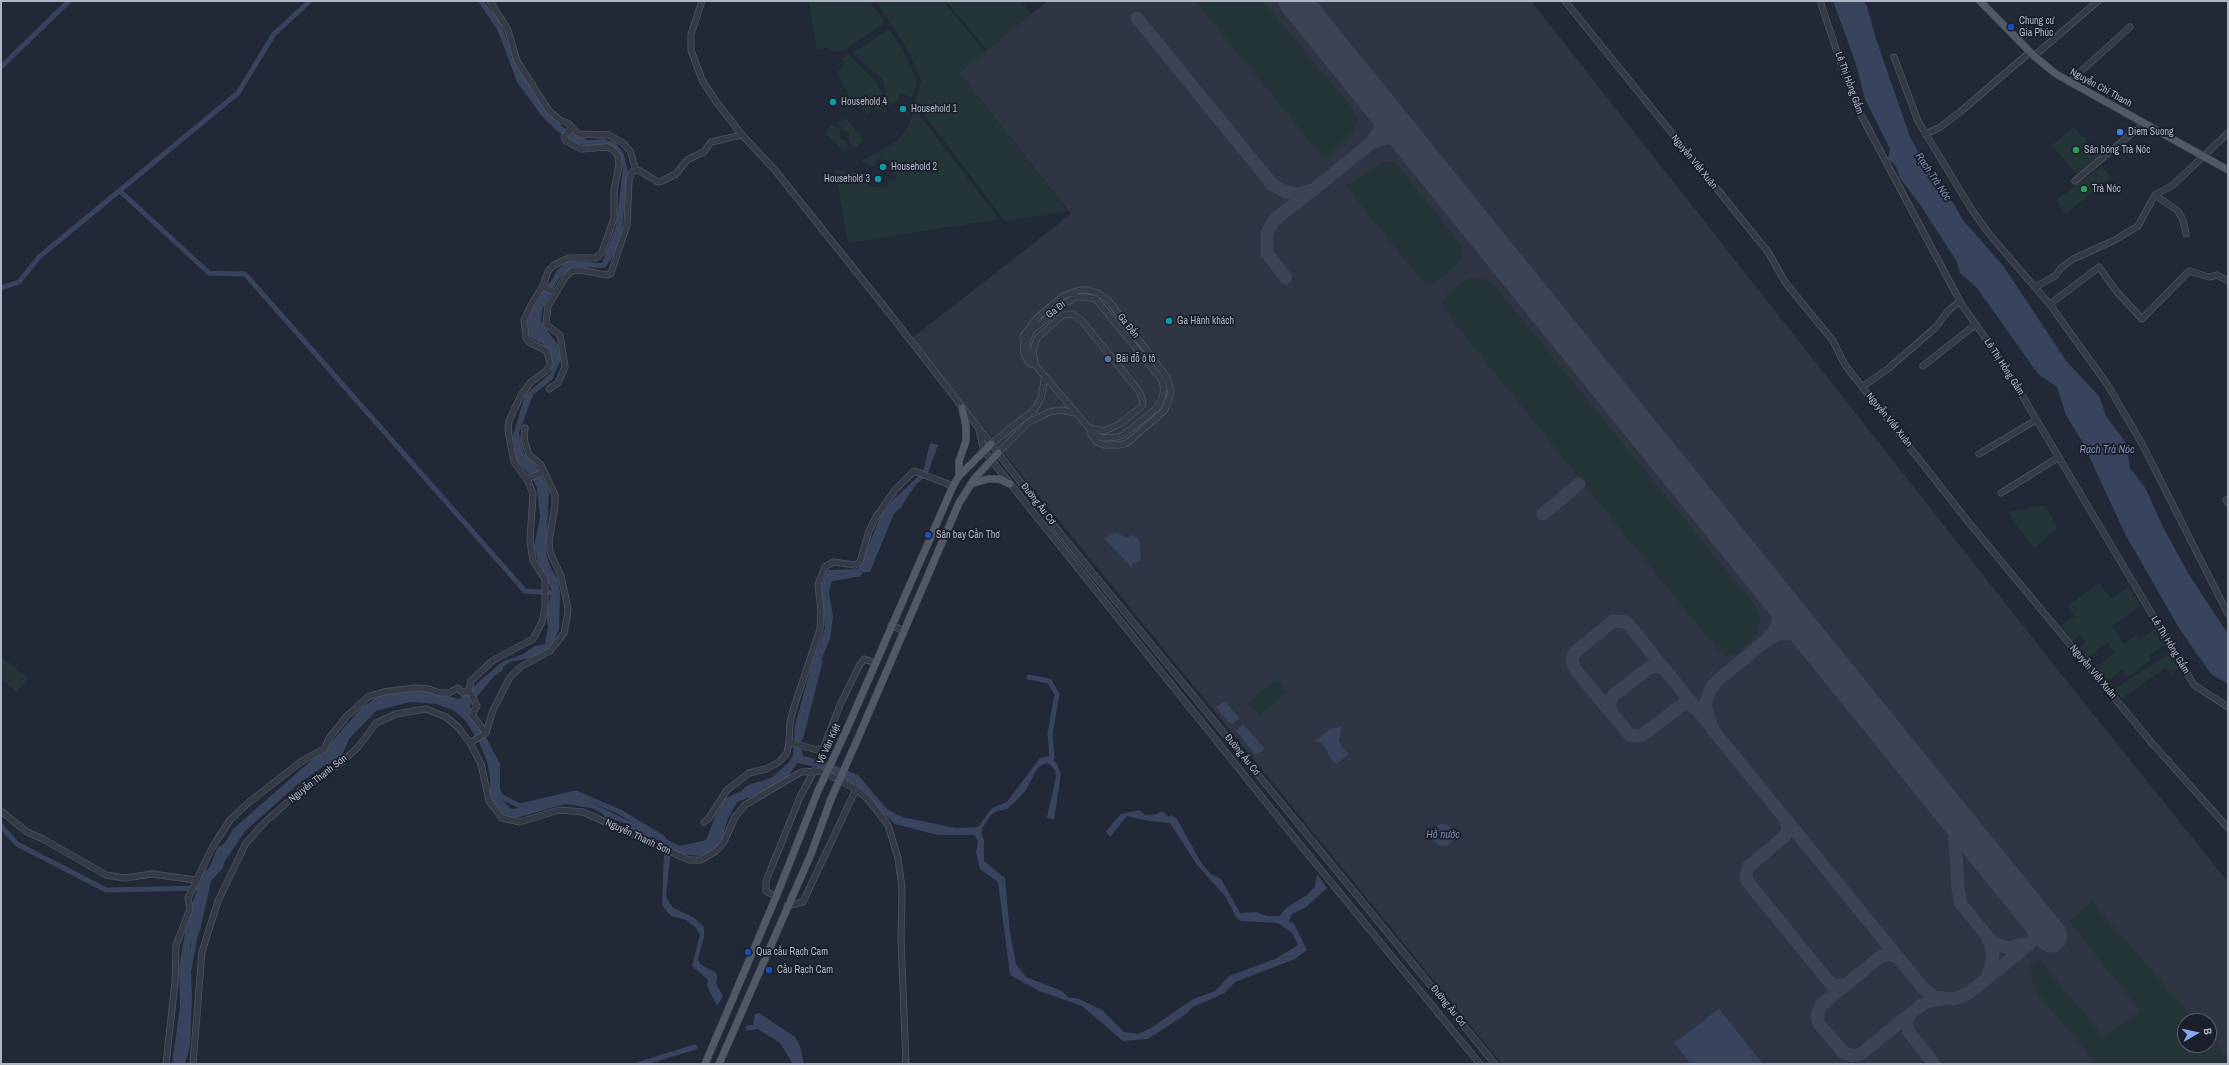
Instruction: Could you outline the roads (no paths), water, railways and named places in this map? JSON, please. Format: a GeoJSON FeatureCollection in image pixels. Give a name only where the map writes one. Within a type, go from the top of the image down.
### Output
{"type":"FeatureCollection","features":[{"type":"Feature","properties":{"kind":"main road","name":"Nguyễn Chí Thanh"},"geometry":{"type":"LineString","coordinates":[[1980,1],[2032,54],[2056,74],[2228,170]]}},
{"type":"Feature","properties":{"kind":"main road"},"geometry":{"type":"LineString","coordinates":[[959,476],[959,461],[966,441],[966,426],[962,408]]}},
{"type":"Feature","properties":{"kind":"main road","name":"Võ Văn Kiệt"},"geometry":{"type":"LineString","coordinates":[[705,1064],[776,897],[818,790],[846,731],[953,486],[959,476],[991,444]]}},
{"type":"Feature","properties":{"kind":"main road"},"geometry":{"type":"LineString","coordinates":[[719,1064],[811,854],[831,799],[959,503],[968,487],[998,453]]}},
{"type":"Feature","properties":{"kind":"main road"},"geometry":{"type":"LineString","coordinates":[[968,487],[974,482],[988,478],[999,479],[1010,484]]}},
{"type":"Feature","properties":{"kind":"street"},"geometry":{"type":"LineString","coordinates":[[490,1],[508,30],[515,56],[532,87],[549,111],[578,134],[584,136],[614,136],[628,147],[636,170],[658,182],[676,174],[687,160],[704,152],[711,142],[742,135]]}},
{"type":"Feature","properties":{"kind":"street","name":"Đường Âu Cơ"},"geometry":{"type":"LineString","coordinates":[[702,1],[691,34],[694,61],[715,100],[742,135],[774,169],[894,318],[978,429],[1060,533],[1496,1064]]}},
{"type":"Feature","properties":{"kind":"street","name":"Nguyễn Viết Xuân"},"geometry":{"type":"LineString","coordinates":[[1565,1],[1768,252],[1785,282],[1833,341],[1845,365],[1981,537],[2151,742],[2228,828]]}},
{"type":"Feature","properties":{"kind":"street","name":"Lê Thị Hồng Gấm"},"geometry":{"type":"LineString","coordinates":[[1820,1],[1842,67],[1860,113],[1960,301],[2001,360],[2194,685],[2228,707]]}},
{"type":"Feature","properties":{"kind":"street"},"geometry":{"type":"LineString","coordinates":[[1925,134],[1939,128],[1960,112],[2098,1]]}},
{"type":"Feature","properties":{"kind":"street"},"geometry":{"type":"LineString","coordinates":[[2069,82],[2130,27]]}},
{"type":"Feature","properties":{"kind":"street"},"geometry":{"type":"LineString","coordinates":[[1894,57],[1925,134],[1972,210],[1990,235],[2050,304],[2107,384],[2141,442],[2228,614]]}},
{"type":"Feature","properties":{"kind":"street"},"geometry":{"type":"LineString","coordinates":[[2075,181],[2144,123]]}},
{"type":"Feature","properties":{"kind":"street"},"geometry":{"type":"LineString","coordinates":[[486,734],[472,715],[477,704],[469,690],[471,681],[492,661],[533,639],[542,622],[546,593],[544,576],[534,564],[531,555],[529,531],[534,501],[532,488],[528,478],[514,462],[508,426],[521,395],[531,382],[549,367],[547,352],[529,342],[526,338],[523,328],[525,316],[545,287],[548,271],[559,261],[569,258],[591,258],[599,256],[607,242],[609,227],[614,218],[614,191],[620,165],[617,154],[607,148],[581,149],[569,143],[564,137],[571,129]]}},
{"type":"Feature","properties":{"kind":"street"},"geometry":{"type":"LineString","coordinates":[[2035,287],[2055,276],[2061,268],[2073,259],[2115,240],[2138,226],[2154,195],[2173,185],[2228,134]]}},
{"type":"Feature","properties":{"kind":"street"},"geometry":{"type":"LineString","coordinates":[[549,389],[558,383],[565,367],[560,334],[547,325],[546,322],[548,306],[554,293],[568,273],[579,270],[608,275],[611,273],[627,226],[629,180],[632,172],[636,170]]}},
{"type":"Feature","properties":{"kind":"street"},"geometry":{"type":"LineString","coordinates":[[2154,195],[2178,211],[2183,220],[2186,234]]}},
{"type":"Feature","properties":{"kind":"street"},"geometry":{"type":"LineString","coordinates":[[2050,304],[2086,275],[2099,267],[2117,292],[2142,319],[2187,272],[2191,271],[2209,277],[2217,275],[2228,281]]}},
{"type":"Feature","properties":{"kind":"street"},"geometry":{"type":"LineString","coordinates":[[545,287],[554,293]]}},
{"type":"Feature","properties":{"kind":"street","name":"Ga Đến"},"geometry":{"type":"LineString","coordinates":[[1036,366],[1028,362],[1022,343],[1023,336],[1037,318],[1063,296],[1071,292],[1088,290],[1098,292],[1108,300],[1167,377],[1171,392],[1165,410],[1127,443],[1112,446],[1097,442],[1091,436],[1087,427]]}},
{"type":"Feature","properties":{"kind":"street","name":"Ga Đi"},"geometry":{"type":"LineString","coordinates":[[1036,366],[1031,360],[1027,342],[1031,331],[1075,297],[1096,299],[1103,306],[1162,380],[1164,390],[1161,401],[1156,409],[1123,435],[1103,438],[1094,434],[1087,427]]}},
{"type":"Feature","properties":{"kind":"street"},"geometry":{"type":"LineString","coordinates":[[1862,387],[1889,368],[1936,327],[1948,311],[1960,301]]}},
{"type":"Feature","properties":{"kind":"street"},"geometry":{"type":"LineString","coordinates":[[1073,314],[1082,321],[1139,391],[1143,401],[1142,406],[1112,429],[1095,430],[1087,427],[1036,366],[1033,351],[1037,338],[1063,315],[1073,314]]}},
{"type":"Feature","properties":{"kind":"street"},"geometry":{"type":"LineString","coordinates":[[1923,366],[1976,324]]}},
{"type":"Feature","properties":{"kind":"street"},"geometry":{"type":"LineString","coordinates":[[991,444],[1035,409],[1041,398],[1045,376]]}},
{"type":"Feature","properties":{"kind":"street"},"geometry":{"type":"LineString","coordinates":[[998,453],[1028,423],[1039,417],[1049,412],[1061,410],[1075,413]]}},
{"type":"Feature","properties":{"kind":"street"},"geometry":{"type":"LineString","coordinates":[[1979,454],[2036,420]]}},
{"type":"Feature","properties":{"kind":"street"},"geometry":{"type":"LineString","coordinates":[[470,743],[486,734],[493,710],[510,677],[522,666],[550,651],[564,633],[568,608],[561,576],[550,552],[549,542],[555,499],[541,465],[529,455],[524,439],[525,428]]}},
{"type":"Feature","properties":{"kind":"street"},"geometry":{"type":"LineString","coordinates":[[978,429],[984,451]]}},
{"type":"Feature","properties":{"kind":"street","name":"Đường Âu Cơ"},"geometry":{"type":"LineString","coordinates":[[984,451],[1480,1064]]}},
{"type":"Feature","properties":{"kind":"street"},"geometry":{"type":"LineString","coordinates":[[2001,492],[2058,457]]}},
{"type":"Feature","properties":{"kind":"street"},"geometry":{"type":"LineString","coordinates":[[528,478],[543,472]]}},
{"type":"Feature","properties":{"kind":"street"},"geometry":{"type":"LineString","coordinates":[[704,822],[710,818],[727,790],[749,773],[766,769],[779,762],[787,753],[791,742],[790,722],[820,628],[821,611],[818,584],[823,570],[833,562],[854,565],[860,562],[869,531],[884,505],[895,490],[914,472],[953,486]]}},
{"type":"Feature","properties":{"kind":"street"},"geometry":{"type":"LineString","coordinates":[[1054,538],[1060,533]]}},
{"type":"Feature","properties":{"kind":"street"},"geometry":{"type":"LineString","coordinates":[[891,625],[904,631]]}},
{"type":"Feature","properties":{"kind":"street"},"geometry":{"type":"LineString","coordinates":[[791,742],[817,750],[824,748],[835,716],[859,666],[864,659],[875,663]]}},
{"type":"Feature","properties":{"kind":"street"},"geometry":{"type":"LineString","coordinates":[[166,1064],[175,982],[176,945],[190,909],[188,901],[195,882],[203,869],[212,848],[230,820],[248,803],[302,761],[324,749],[330,737],[347,716],[368,698],[383,692],[415,688],[429,689],[440,693],[448,693],[458,688],[464,692],[469,690]]}},
{"type":"Feature","properties":{"kind":"street","name":"Nguyễn Thanh Sơn"},"geometry":{"type":"LineString","coordinates":[[193,1064],[202,952],[218,901],[246,843],[265,822],[300,791],[342,762],[359,746],[376,723],[386,717],[409,711],[432,710],[452,721],[470,743],[481,764],[489,801],[502,818],[520,822],[555,810],[576,810],[661,846],[673,854],[689,860],[701,860],[710,856],[721,847],[735,817],[748,802],[801,772],[814,770],[830,774],[856,789],[867,798],[888,825],[898,858],[902,888],[901,939],[906,1064]]}},
{"type":"Feature","properties":{"kind":"street"},"geometry":{"type":"LineString","coordinates":[[776,897],[766,891],[766,881],[800,798],[814,770]]}},
{"type":"Feature","properties":{"kind":"street"},"geometry":{"type":"LineString","coordinates":[[787,906],[803,902],[856,789]]}},
{"type":"Feature","properties":{"kind":"street"},"geometry":{"type":"LineString","coordinates":[[1,811],[27,832],[43,839],[106,875],[125,878],[152,874],[195,882]]}},
{"type":"Feature","properties":{"kind":"street"},"geometry":{"type":"LineString","coordinates":[[1376,937],[1385,930]]}},
{"type":"Feature","properties":{"kind":"water"},"geometry":{"type":"Polygon","coordinates":[[[478,1],[484,1],[499,20],[516,63],[551,117],[564,128],[587,140],[604,139],[616,143],[624,154],[628,173],[621,236],[617,250],[605,268],[573,267],[559,278],[542,310],[541,322],[558,345],[562,357],[552,380],[533,395],[519,433],[524,454],[538,468],[549,491],[546,554],[551,568],[558,579],[560,594],[559,629],[552,646],[541,656],[510,662],[504,666],[502,671],[494,676],[470,705],[472,715],[485,735],[500,764],[500,796],[507,805],[512,809],[519,808],[562,798],[570,792],[680,846],[706,840],[717,812],[748,785],[771,778],[788,763],[793,755],[795,725],[813,660],[825,628],[820,588],[828,570],[859,569],[881,515],[895,498],[923,472],[930,443],[938,445],[927,476],[916,484],[901,507],[894,514],[870,572],[840,574],[831,583],[829,593],[833,616],[830,639],[815,675],[804,715],[801,746],[803,756],[826,762],[858,775],[887,809],[902,817],[956,828],[978,827],[992,808],[1007,802],[1040,758],[1050,756],[1057,764],[1061,774],[1054,820],[1047,817],[1056,777],[1055,770],[1048,763],[1037,769],[1026,790],[1018,799],[1007,809],[997,811],[991,815],[983,827],[981,833],[984,840],[984,861],[1005,878],[1010,933],[1016,964],[1026,977],[1062,991],[1069,998],[1077,998],[1102,1010],[1124,1032],[1138,1034],[1151,1028],[1193,999],[1215,991],[1229,976],[1275,959],[1298,945],[1292,933],[1278,923],[1240,921],[1236,917],[1225,896],[1197,865],[1170,823],[1149,821],[1127,816],[1110,837],[1106,831],[1121,814],[1140,810],[1145,815],[1154,815],[1163,811],[1168,817],[1171,815],[1177,819],[1202,864],[1211,874],[1221,879],[1240,913],[1256,912],[1267,916],[1280,916],[1286,908],[1307,895],[1315,886],[1317,874],[1327,888],[1306,907],[1292,914],[1289,921],[1294,924],[1307,950],[1295,959],[1235,982],[1225,993],[1193,1007],[1186,1014],[1148,1039],[1123,1041],[1082,1006],[1039,991],[1010,975],[998,882],[980,869],[976,852],[978,841],[975,835],[937,835],[895,824],[852,784],[816,767],[797,763],[787,778],[756,795],[737,802],[727,821],[721,843],[710,852],[701,856],[680,854],[671,849],[666,897],[673,908],[693,917],[704,927],[704,937],[698,959],[700,964],[716,973],[716,984],[723,996],[717,1006],[707,986],[708,980],[692,966],[700,935],[696,928],[686,920],[671,916],[662,905],[664,853],[661,841],[633,832],[628,824],[607,818],[600,812],[591,808],[565,804],[513,819],[500,813],[490,802],[490,776],[487,761],[479,742],[465,720],[453,710],[436,704],[410,702],[376,711],[349,739],[341,758],[324,766],[297,785],[245,831],[225,861],[222,869],[211,881],[200,931],[190,945],[192,995],[190,1046],[185,1064],[172,1064],[180,1007],[179,968],[187,920],[203,873],[210,867],[217,848],[225,843],[233,829],[329,745],[361,708],[383,693],[415,688],[459,699],[502,662],[523,654],[535,646],[545,644],[548,627],[546,612],[550,600],[551,588],[538,562],[534,546],[540,517],[537,488],[531,476],[516,461],[511,442],[525,395],[551,373],[552,356],[543,344],[529,337],[525,326],[537,298],[553,278],[557,270],[568,261],[602,263],[616,226],[623,168],[618,152],[612,148],[576,144],[556,130],[541,115],[517,82],[498,31],[478,1]]]}},
{"type":"Feature","properties":{"kind":"water","name":"Rạch Trà Nóc"},"geometry":{"type":"Polygon","coordinates":[[[1833,1],[1863,1],[1867,6],[1876,39],[1910,137],[1939,189],[1954,204],[1963,220],[2004,267],[2067,362],[2099,396],[2106,416],[2126,443],[2130,468],[2146,489],[2162,525],[2188,573],[2228,634],[2228,684],[2211,674],[2179,628],[2125,534],[2083,443],[2066,415],[2057,387],[2038,374],[1977,288],[1960,273],[1957,262],[1921,206],[1900,178],[1896,166],[1888,159],[1890,149],[1865,99],[1856,64],[1833,1]]]}},
{"type":"Feature","properties":{"kind":"water"},"geometry":{"type":"Polygon","coordinates":[[[1117,533],[1126,538],[1133,535],[1139,540],[1141,558],[1139,562],[1132,563],[1132,568],[1105,539],[1108,535],[1117,533]]]}},
{"type":"Feature","properties":{"kind":"water"},"geometry":{"type":"Polygon","coordinates":[[[1225,701],[1239,718],[1233,724],[1229,723],[1216,707],[1225,701]]]}},
{"type":"Feature","properties":{"kind":"water"},"geometry":{"type":"Polygon","coordinates":[[[1243,724],[1265,749],[1258,754],[1255,754],[1236,731],[1243,724]]]}},
{"type":"Feature","properties":{"kind":"water"},"geometry":{"type":"Polygon","coordinates":[[[1342,726],[1339,741],[1341,746],[1349,754],[1338,763],[1334,764],[1322,743],[1315,741],[1329,730],[1342,726]]]}},
{"type":"Feature","properties":{"kind":"water","name":"Hồ nước"},"geometry":{"type":"Polygon","coordinates":[[[1443,824],[1451,827],[1454,835],[1451,843],[1443,846],[1435,843],[1432,835],[1435,827],[1443,824]]]}},
{"type":"Feature","properties":{"kind":"water"},"geometry":{"type":"Polygon","coordinates":[[[1719,1009],[1763,1064],[1691,1064],[1674,1043],[1719,1009]]]}},
{"type":"Feature","properties":{"kind":"water"},"geometry":{"type":"Polygon","coordinates":[[[759,1013],[795,1037],[800,1046],[804,1064],[793,1064],[780,1043],[753,1026],[755,1014],[759,1013]]]}},
{"type":"Feature","properties":{"kind":"waterway"},"geometry":{"type":"LineString","coordinates":[[1,67],[69,1]]}},
{"type":"Feature","properties":{"kind":"waterway"},"geometry":{"type":"LineString","coordinates":[[1,288],[19,282],[39,257],[238,93],[274,34],[310,1]]}},
{"type":"Feature","properties":{"kind":"waterway"},"geometry":{"type":"LineString","coordinates":[[120,191],[209,273],[245,274],[525,591],[555,593]]}},
{"type":"Feature","properties":{"kind":"waterway"},"geometry":{"type":"LineString","coordinates":[[830,579],[859,574],[862,567]]}},
{"type":"Feature","properties":{"kind":"waterway"},"geometry":{"type":"LineString","coordinates":[[801,737],[820,662]]}},
{"type":"Feature","properties":{"kind":"waterway"},"geometry":{"type":"LineString","coordinates":[[1029,677],[1049,681],[1057,694],[1050,734],[1052,758],[1045,760]]}},
{"type":"Feature","properties":{"kind":"waterway"},"geometry":{"type":"LineString","coordinates":[[498,790],[500,796],[520,806],[576,793],[620,812],[663,838]]}},
{"type":"Feature","properties":{"kind":"waterway"},"geometry":{"type":"LineString","coordinates":[[721,813],[724,802],[739,795]]}},
{"type":"Feature","properties":{"kind":"waterway"},"geometry":{"type":"LineString","coordinates":[[1,826],[17,844],[106,890],[202,888]]}},
{"type":"Feature","properties":{"kind":"waterway"},"geometry":{"type":"LineString","coordinates":[[189,969],[196,932]]}},
{"type":"Feature","properties":{"kind":"waterway"},"geometry":{"type":"LineString","coordinates":[[748,1028],[759,1026]]}},
{"type":"Feature","properties":{"kind":"waterway"},"geometry":{"type":"LineString","coordinates":[[640,1064],[695,1047]]}},
{"type":"Feature","properties":{"kind":"place","name":"Chung cư Gia Phúc"},"geometry":{"type":"Point","coordinates":[2011,27]}},
{"type":"Feature","properties":{"kind":"place","name":"Household 4"},"geometry":{"type":"Point","coordinates":[833,102]}},
{"type":"Feature","properties":{"kind":"place","name":"Household 1"},"geometry":{"type":"Point","coordinates":[903,109]}},
{"type":"Feature","properties":{"kind":"place","name":"Diem Suong"},"geometry":{"type":"Point","coordinates":[2120,132]}},
{"type":"Feature","properties":{"kind":"place","name":"Sân bóng Trà Nóc"},"geometry":{"type":"Point","coordinates":[2076,150]}},
{"type":"Feature","properties":{"kind":"place","name":"Household 2"},"geometry":{"type":"Point","coordinates":[883,167]}},
{"type":"Feature","properties":{"kind":"place","name":"Household 3"},"geometry":{"type":"Point","coordinates":[878,179]}},
{"type":"Feature","properties":{"kind":"place","name":"Trà Nóc"},"geometry":{"type":"Point","coordinates":[2084,189]}},
{"type":"Feature","properties":{"kind":"place","name":"Ga Hành khách"},"geometry":{"type":"Point","coordinates":[1169,321]}},
{"type":"Feature","properties":{"kind":"place","name":"Bãi đỗ ô tô"},"geometry":{"type":"Point","coordinates":[1108,359]}},
{"type":"Feature","properties":{"kind":"place","name":"Sân bay Cần Thơ"},"geometry":{"type":"Point","coordinates":[928,535]}},
{"type":"Feature","properties":{"kind":"place","name":"Qua cầu Rạch Cam"},"geometry":{"type":"Point","coordinates":[748,952]}},
{"type":"Feature","properties":{"kind":"place","name":"Cầu Rạch Cam"},"geometry":{"type":"Point","coordinates":[769,970]}}]}
